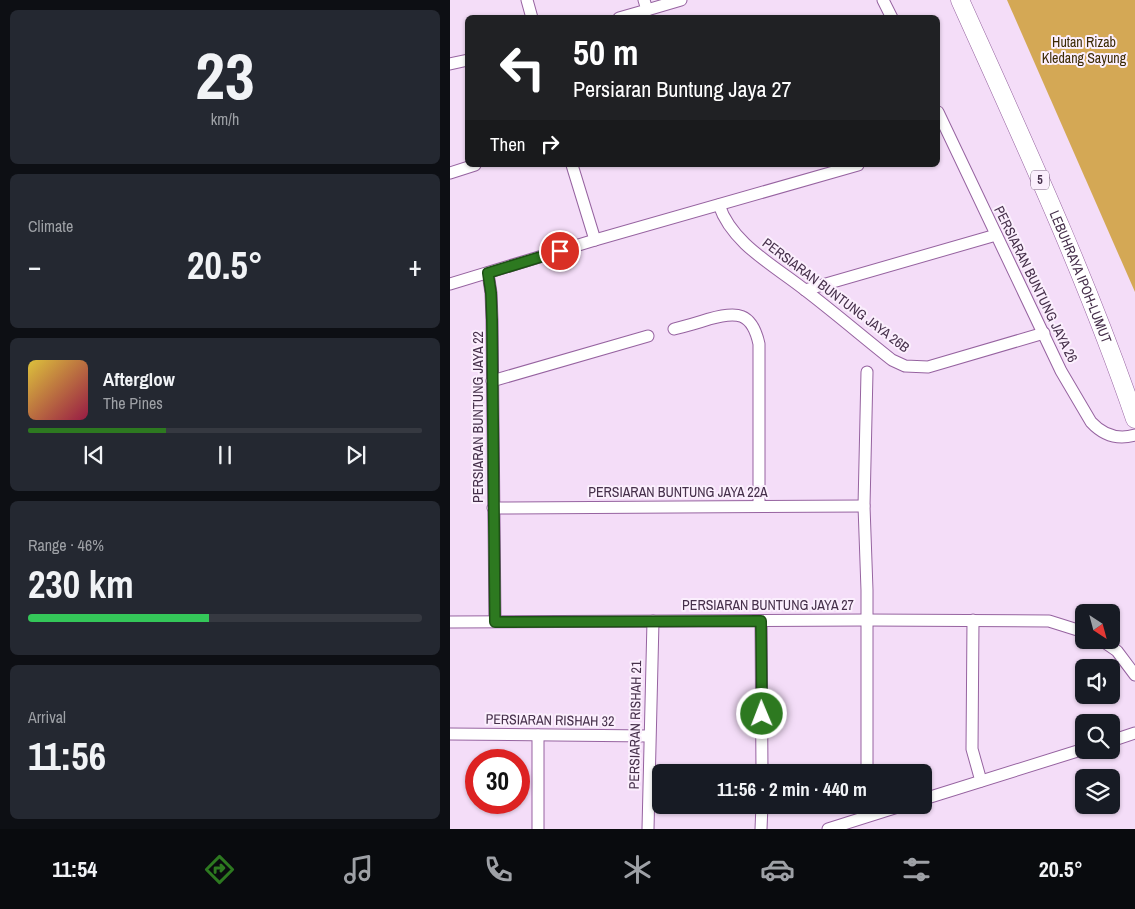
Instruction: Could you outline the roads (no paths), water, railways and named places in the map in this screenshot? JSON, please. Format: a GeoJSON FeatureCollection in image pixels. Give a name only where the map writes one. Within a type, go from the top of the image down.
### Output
{"type":"FeatureCollection","features":[{"type":"Feature","properties":{"kind":"highway","name":"LEBUHRAYA IPOH-LUMUT"},"geometry":{"type":"LineString","coordinates":[[960,0],[1063,232],[1112,353],[1135,419]]}},
{"type":"Feature","properties":{"kind":"street"},"geometry":{"type":"LineString","coordinates":[[527,0],[531,15]]}},
{"type":"Feature","properties":{"kind":"street"},"geometry":{"type":"LineString","coordinates":[[625,15],[646,5],[681,0]]}},
{"type":"Feature","properties":{"kind":"street"},"geometry":{"type":"LineString","coordinates":[[883,0],[890,15]]}},
{"type":"Feature","properties":{"kind":"street"},"geometry":{"type":"LineString","coordinates":[[450,64],[465,61]]}},
{"type":"Feature","properties":{"kind":"street","name":"PERSIARAN BUNTUNG JAYA 26"},"geometry":{"type":"LineString","coordinates":[[940,116],[1062,371],[1091,422],[1097,428],[1114,436],[1135,435]]}},
{"type":"Feature","properties":{"kind":"street"},"geometry":{"type":"LineString","coordinates":[[940,141],[950,138]]}},
{"type":"Feature","properties":{"kind":"street"},"geometry":{"type":"LineString","coordinates":[[450,173],[469,167]]}},
{"type":"Feature","properties":{"kind":"street"},"geometry":{"type":"LineString","coordinates":[[573,167],[595,240]]}},
{"type":"Feature","properties":{"kind":"street"},"geometry":{"type":"LineString","coordinates":[[450,284],[847,167]]}},
{"type":"Feature","properties":{"kind":"street","name":"PERSIARAN BUNTUNG JAYA 26B"},"geometry":{"type":"LineString","coordinates":[[718,205],[729,224],[754,252],[885,354],[905,366],[928,367],[1044,334]]}},
{"type":"Feature","properties":{"kind":"street"},"geometry":{"type":"LineString","coordinates":[[805,290],[996,235]]}},
{"type":"Feature","properties":{"kind":"street","name":"PERSIARAN BUNTUNG JAYA 22"},"geometry":{"type":"LineString","coordinates":[[488,273],[491,293],[495,622]]}},
{"type":"Feature","properties":{"kind":"street"},"geometry":{"type":"LineString","coordinates":[[674,329],[725,315],[738,314],[749,320],[756,330],[759,344],[759,506]]}},
{"type":"Feature","properties":{"kind":"street"},"geometry":{"type":"LineString","coordinates":[[492,381],[648,336]]}},
{"type":"Feature","properties":{"kind":"street"},"geometry":{"type":"LineString","coordinates":[[867,372],[864,506],[867,590],[868,764]]}},
{"type":"Feature","properties":{"kind":"street","name":"PERSIARAN BUNTUNG JAYA 22A"},"geometry":{"type":"LineString","coordinates":[[493,508],[864,506]]}},
{"type":"Feature","properties":{"kind":"street"},"geometry":{"type":"LineString","coordinates":[[972,620],[972,749],[981,781]]}},
{"type":"Feature","properties":{"kind":"street","name":"PERSIARAN BUNTUNG JAYA 27"},"geometry":{"type":"LineString","coordinates":[[450,622],[972,620],[1050,621],[1075,629]]}},
{"type":"Feature","properties":{"kind":"street","name":"PERSIARAN RISHAH 21"},"geometry":{"type":"LineString","coordinates":[[648,829],[653,621]]}},
{"type":"Feature","properties":{"kind":"street"},"geometry":{"type":"LineString","coordinates":[[761,621],[762,764]]}},
{"type":"Feature","properties":{"kind":"street"},"geometry":{"type":"LineString","coordinates":[[1114,649],[1135,676]]}},
{"type":"Feature","properties":{"kind":"street","name":"PERSIARAN RISHAH 32"},"geometry":{"type":"LineString","coordinates":[[450,734],[649,736]]}},
{"type":"Feature","properties":{"kind":"street"},"geometry":{"type":"LineString","coordinates":[[1120,738],[1135,734]]}},
{"type":"Feature","properties":{"kind":"street"},"geometry":{"type":"LineString","coordinates":[[538,735],[538,829]]}},
{"type":"Feature","properties":{"kind":"street"},"geometry":{"type":"LineString","coordinates":[[932,796],[1075,752]]}},
{"type":"Feature","properties":{"kind":"street"},"geometry":{"type":"LineString","coordinates":[[762,814],[762,829]]}},
{"type":"Feature","properties":{"kind":"street"},"geometry":{"type":"LineString","coordinates":[[828,829],[862,814]]}},
{"type":"Feature","properties":{"kind":"park label","name":"Hutan Rizab Kledang Sayung"},"geometry":{"type":"Point","coordinates":[1084,50]}}]}
